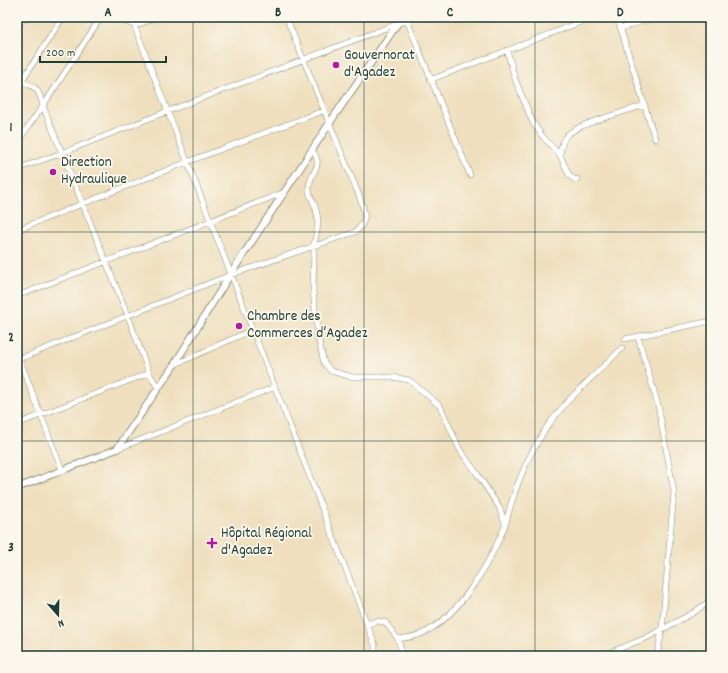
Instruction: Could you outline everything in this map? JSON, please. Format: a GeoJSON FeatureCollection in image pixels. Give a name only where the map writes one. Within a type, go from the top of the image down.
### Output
{"type":"FeatureCollection","features":[{"type":"Feature","properties":{"kind":"main road"},"geometry":{"type":"LineString","coordinates":[[17,488],[117,449],[174,365],[230,275],[329,124],[397,24],[405,18]]}},
{"type":"Feature","properties":{"kind":"street"},"geometry":{"type":"LineString","coordinates":[[17,23],[31,17]]}},
{"type":"Feature","properties":{"kind":"street"},"geometry":{"type":"LineString","coordinates":[[63,17],[19,81],[31,86],[41,94],[43,106],[128,316],[149,373],[158,388]]}},
{"type":"Feature","properties":{"kind":"street"},"geometry":{"type":"LineString","coordinates":[[17,142],[43,106],[101,17]]}},
{"type":"Feature","properties":{"kind":"street"},"geometry":{"type":"LineString","coordinates":[[116,17],[135,26],[157,17]]}},
{"type":"Feature","properties":{"kind":"street"},"geometry":{"type":"LineString","coordinates":[[131,17],[230,275],[367,624],[375,645],[375,656]]}},
{"type":"Feature","properties":{"kind":"street"},"geometry":{"type":"LineString","coordinates":[[19,359],[230,275],[355,232],[364,222],[365,214],[358,193],[323,111],[286,17]]}},
{"type":"Feature","properties":{"kind":"street"},"geometry":{"type":"LineString","coordinates":[[415,17],[405,18],[470,175]]}},
{"type":"Feature","properties":{"kind":"street"},"geometry":{"type":"LineString","coordinates":[[430,80],[594,17]]}},
{"type":"Feature","properties":{"kind":"street"},"geometry":{"type":"LineString","coordinates":[[617,17],[655,139]]}},
{"type":"Feature","properties":{"kind":"street"},"geometry":{"type":"LineString","coordinates":[[621,28],[656,17]]}},
{"type":"Feature","properties":{"kind":"street"},"geometry":{"type":"LineString","coordinates":[[17,168],[62,153],[397,24]]}},
{"type":"Feature","properties":{"kind":"street"},"geometry":{"type":"LineString","coordinates":[[507,50],[515,79],[533,123],[543,137],[560,155],[570,175],[575,180],[577,179]]}},
{"type":"Feature","properties":{"kind":"street"},"geometry":{"type":"LineString","coordinates":[[560,155],[563,142],[568,135],[583,125],[645,105]]}},
{"type":"Feature","properties":{"kind":"street"},"geometry":{"type":"LineString","coordinates":[[17,230],[187,162],[323,111]]}},
{"type":"Feature","properties":{"kind":"street"},"geometry":{"type":"LineString","coordinates":[[312,150],[317,156],[318,161],[309,188],[309,194],[315,206],[318,218],[318,226],[313,247],[313,291],[318,338],[324,363],[331,371],[352,377],[392,377],[409,380],[440,406],[460,450],[499,507],[505,523]]}},
{"type":"Feature","properties":{"kind":"street"},"geometry":{"type":"LineString","coordinates":[[17,296],[285,192]]}},
{"type":"Feature","properties":{"kind":"street"},"geometry":{"type":"LineString","coordinates":[[625,339],[711,321]]}},
{"type":"Feature","properties":{"kind":"street"},"geometry":{"type":"LineString","coordinates":[[174,365],[252,330]]}},
{"type":"Feature","properties":{"kind":"street"},"geometry":{"type":"LineString","coordinates":[[638,336],[658,405],[674,492],[662,630],[657,656]]}},
{"type":"Feature","properties":{"kind":"street"},"geometry":{"type":"LineString","coordinates":[[398,639],[423,633],[442,620],[464,598],[485,567],[502,532],[523,470],[540,437],[569,399],[622,348]]}},
{"type":"Feature","properties":{"kind":"street"},"geometry":{"type":"LineString","coordinates":[[17,353],[62,470]]}},
{"type":"Feature","properties":{"kind":"street"},"geometry":{"type":"LineString","coordinates":[[17,424],[149,373]]}},
{"type":"Feature","properties":{"kind":"street"},"geometry":{"type":"LineString","coordinates":[[117,449],[274,387]]}},
{"type":"Feature","properties":{"kind":"street"},"geometry":{"type":"LineString","coordinates":[[601,656],[662,630],[693,613],[711,600]]}},
{"type":"Feature","properties":{"kind":"street"},"geometry":{"type":"LineString","coordinates":[[367,624],[377,621],[385,622],[398,639],[403,656]]}},
{"type":"Feature","properties":{"kind":"place","name":"Gouvernorat d'Agadez"},"geometry":{"type":"Point","coordinates":[336,65]}},
{"type":"Feature","properties":{"kind":"place","name":"Direction Hydraulique"},"geometry":{"type":"Point","coordinates":[53,172]}},
{"type":"Feature","properties":{"kind":"place","name":"Chambre des Commerces d’Agadez"},"geometry":{"type":"Point","coordinates":[239,326]}},
{"type":"Feature","properties":{"kind":"place","name":"Hôpital Régional d'Agadez"},"geometry":{"type":"Point","coordinates":[212,543]}}]}
